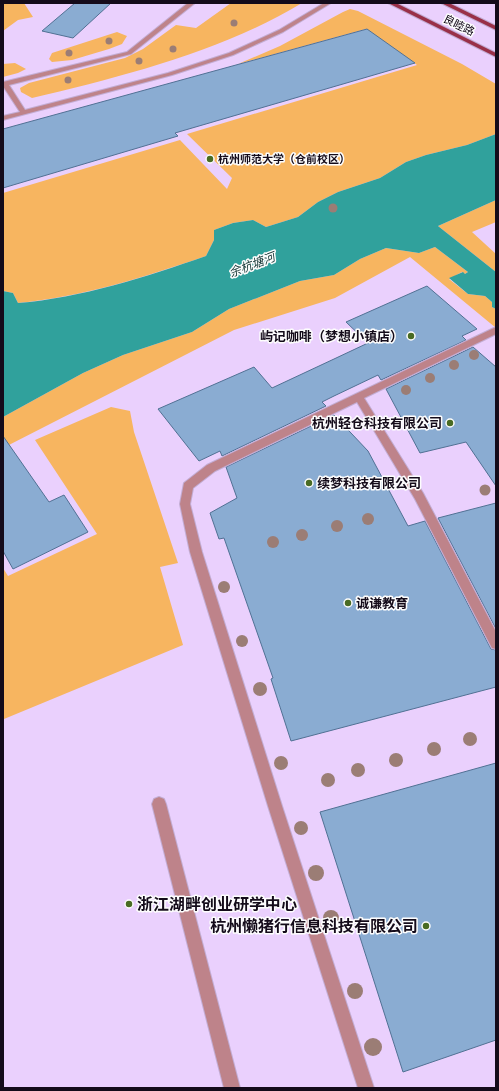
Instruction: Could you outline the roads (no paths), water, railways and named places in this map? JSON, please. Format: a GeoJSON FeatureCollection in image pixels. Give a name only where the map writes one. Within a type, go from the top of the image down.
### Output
{"type":"FeatureCollection","features":[{"type":"Feature","properties":{"kind":"main road","name":"良睦路"},"geometry":{"type":"LineString","coordinates":[[391,3],[496,55]]}},
{"type":"Feature","properties":{"kind":"main road","name":"良睦路"},"geometry":{"type":"LineString","coordinates":[[444,3],[496,28]]}},
{"type":"Feature","properties":{"kind":"lane"},"geometry":{"type":"LineString","coordinates":[[24,113],[4,84],[129,53],[192,3]]}},
{"type":"Feature","properties":{"kind":"lane"},"geometry":{"type":"LineString","coordinates":[[3,118],[170,74],[231,54],[280,31],[328,3]]}},
{"type":"Feature","properties":{"kind":"lane"},"geometry":{"type":"LineString","coordinates":[[366,1088],[275,806],[196,552],[185,504],[188,486],[211,468],[496,330]]}},
{"type":"Feature","properties":{"kind":"lane"},"geometry":{"type":"LineString","coordinates":[[359,396],[419,496],[496,644]]}},
{"type":"Feature","properties":{"kind":"lane"},"geometry":{"type":"LineString","coordinates":[[159,804],[232,1088]]}},
{"type":"Feature","properties":{"kind":"water","name":"余杭塘河"},"geometry":{"type":"Polygon","coordinates":[[[496,134],[496,200],[438,226],[496,272],[496,309],[492,307],[492,302],[485,296],[468,294],[449,278],[463,272],[465,274],[468,272],[435,247],[419,253],[386,248],[360,259],[334,275],[300,281],[229,309],[192,332],[123,355],[83,373],[3,417],[3,291],[13,293],[18,303],[66,296],[113,286],[160,272],[206,256],[214,240],[214,230],[233,223],[253,220],[266,227],[298,217],[318,202],[338,192],[380,178],[406,162],[426,155],[467,145],[496,134]]]}},
{"type":"Feature","properties":{"kind":"place","name":"杭州师范大学（仓前校区）"},"geometry":{"type":"Point","coordinates":[210,159]}},
{"type":"Feature","properties":{"kind":"place","name":"屿记咖啡（梦想小镇店）"},"geometry":{"type":"Point","coordinates":[411,336]}},
{"type":"Feature","properties":{"kind":"place","name":"杭州轻仓科技有限公司"},"geometry":{"type":"Point","coordinates":[450,423]}},
{"type":"Feature","properties":{"kind":"place","name":"续梦科技有限公司"},"geometry":{"type":"Point","coordinates":[309,483]}},
{"type":"Feature","properties":{"kind":"place","name":"诚谦教育"},"geometry":{"type":"Point","coordinates":[348,603]}},
{"type":"Feature","properties":{"kind":"place","name":"浙江湖畔创业研学中心"},"geometry":{"type":"Point","coordinates":[129,904]}},
{"type":"Feature","properties":{"kind":"place","name":"杭州懒猪行信息科技有限公司"},"geometry":{"type":"Point","coordinates":[426,926]}}]}
